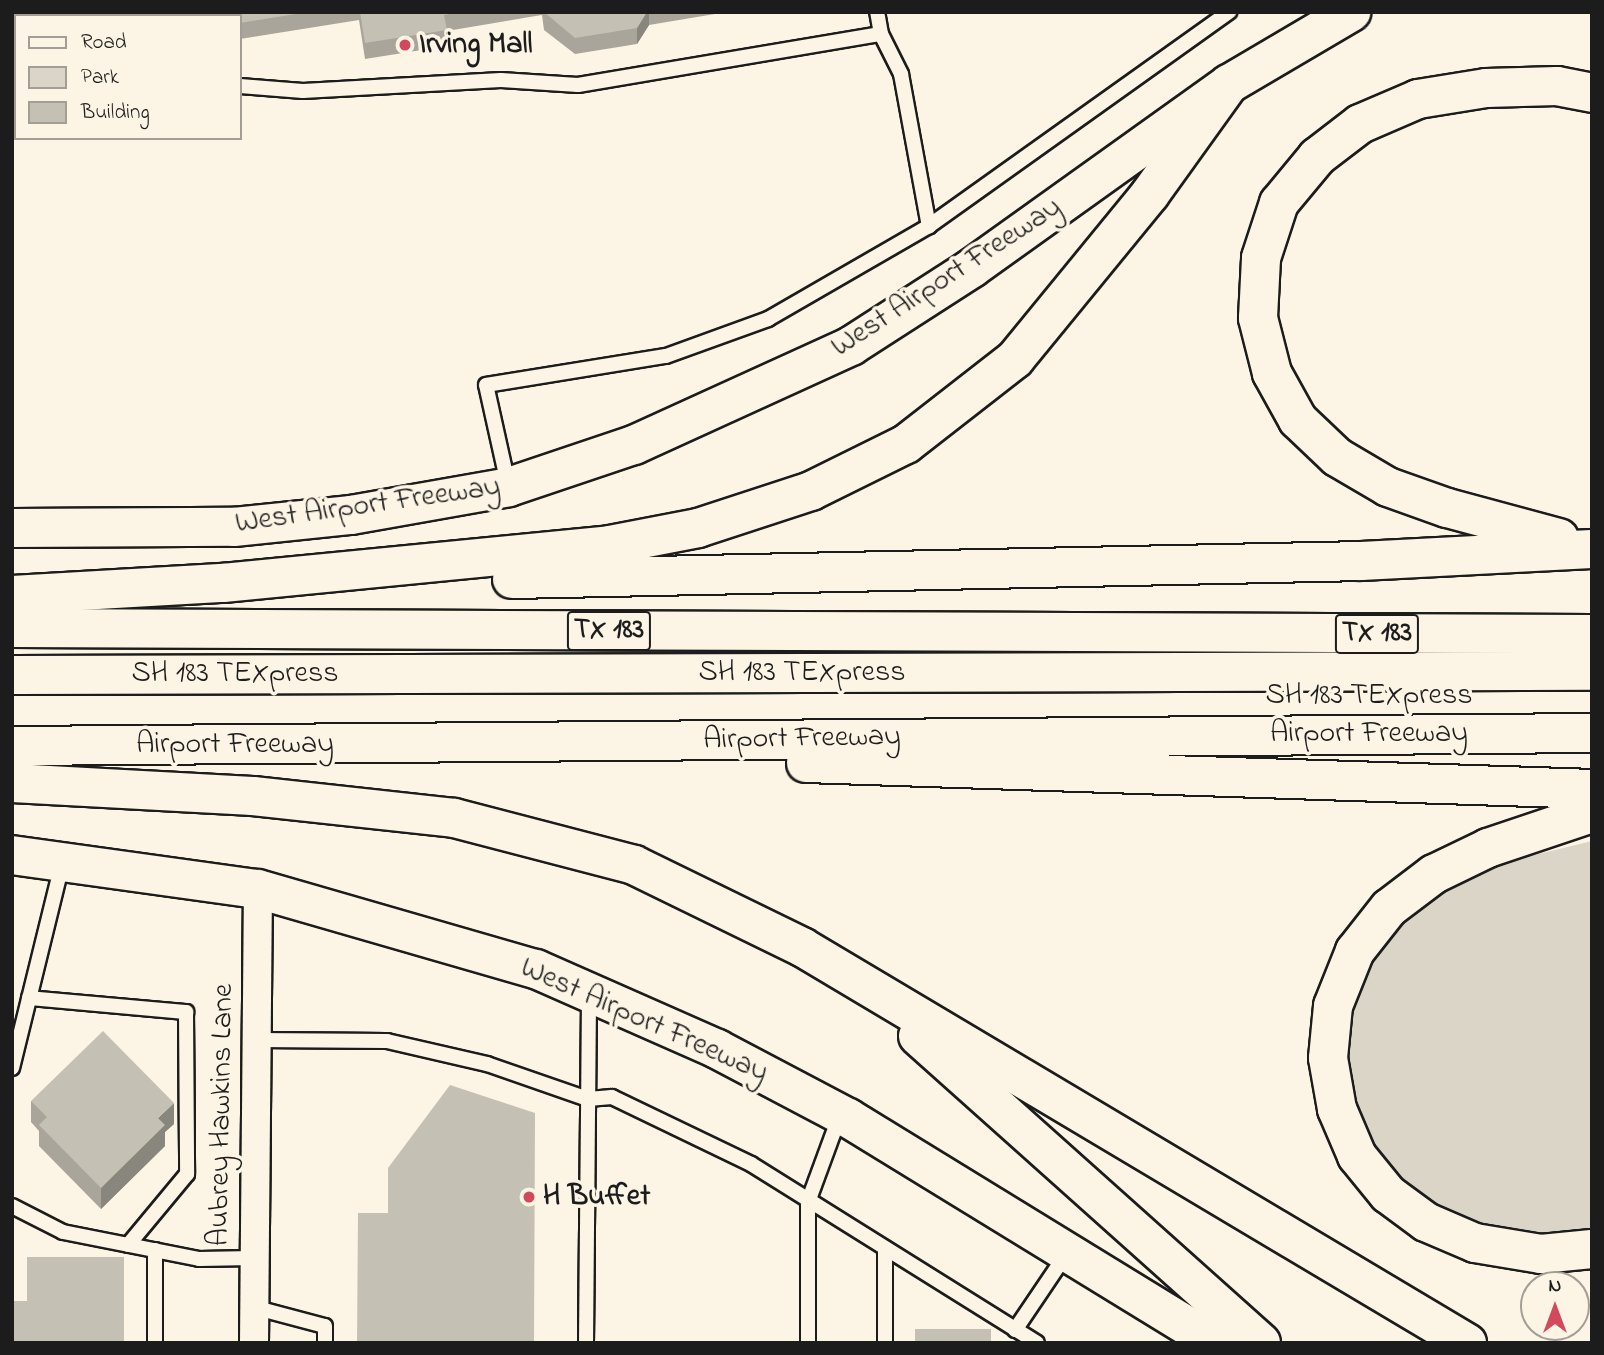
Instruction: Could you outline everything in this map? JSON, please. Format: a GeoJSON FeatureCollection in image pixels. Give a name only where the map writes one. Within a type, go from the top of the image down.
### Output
{"type":"FeatureCollection","features":[{"type":"Feature","properties":{"kind":"main road","name":"West Airport Freeway"},"geometry":{"type":"LineString","coordinates":[[12,528],[287,523],[509,486],[682,426],[851,346],[972,268],[1228,84],[1350,12]]}},
{"type":"Feature","properties":{"kind":"main road"},"geometry":{"type":"LineString","coordinates":[[223,583],[610,545],[758,511],[862,468],[973,397],[1015,359],[1127,224],[1228,84]]}},
{"type":"Feature","properties":{"kind":"main road"},"geometry":{"type":"LineString","coordinates":[[1592,93],[1557,86],[1486,88],[1418,99],[1360,124],[1317,156],[1279,203],[1261,258],[1258,318],[1272,373],[1298,420],[1337,457],[1388,486],[1447,508],[1592,543]]}},
{"type":"Feature","properties":{"kind":"main road"},"geometry":{"type":"LineString","coordinates":[[12,595],[223,583],[1348,562],[1592,549]]}},
{"type":"Feature","properties":{"kind":"main road","name":"TX 183"},"geometry":{"type":"LineString","coordinates":[[12,628],[1592,634]]}},
{"type":"Feature","properties":{"kind":"main road"},"geometry":{"type":"LineString","coordinates":[[1549,634],[1592,628]]}},
{"type":"Feature","properties":{"kind":"main road","name":"SH 183 TEXpress"},"geometry":{"type":"LineString","coordinates":[[12,675],[1592,671]]}},
{"type":"Feature","properties":{"kind":"main road","name":"SH 183 TEXpress"},"geometry":{"type":"LineString","coordinates":[[12,698],[1592,695]]}},
{"type":"Feature","properties":{"kind":"main road","name":"Airport Freeway"},"geometry":{"type":"LineString","coordinates":[[12,746],[1592,733]]}},
{"type":"Feature","properties":{"kind":"main road"},"geometry":{"type":"LineString","coordinates":[[648,741],[811,764],[1592,789]]}},
{"type":"Feature","properties":{"kind":"main road"},"geometry":{"type":"LineString","coordinates":[[12,783],[253,796],[454,818],[549,838],[634,865],[802,947],[1467,1343]]}},
{"type":"Feature","properties":{"kind":"main road"},"geometry":{"type":"LineString","coordinates":[[1592,813],[1488,848],[1434,874],[1389,908],[1355,951],[1334,1006],[1328,1058],[1337,1109],[1356,1156],[1407,1208],[1475,1243],[1541,1254],[1592,1249]]}},
{"type":"Feature","properties":{"kind":"main road","name":"West Airport Freeway"},"geometry":{"type":"LineString","coordinates":[[12,855],[63,859],[258,889],[454,941],[589,992],[841,1114],[1215,1343]]}},
{"type":"Feature","properties":{"kind":"main road"},"geometry":{"type":"LineString","coordinates":[[802,947],[917,1035],[1261,1343]]}},
{"type":"Feature","properties":{"kind":"street","name":"Aubrey Hawkins Lane"},"geometry":{"type":"LineString","coordinates":[[254,1343],[258,889]]}},
{"type":"Feature","properties":{"kind":"lane"},"geometry":{"type":"LineString","coordinates":[[877,12],[881,34],[901,74],[929,226]]}},
{"type":"Feature","properties":{"kind":"lane"},"geometry":{"type":"LineString","coordinates":[[509,486],[486,385],[666,356],[716,340],[795,305],[929,226],[1229,12]]}},
{"type":"Feature","properties":{"kind":"lane"},"geometry":{"type":"LineString","coordinates":[[242,86],[303,91],[501,80],[554,88],[881,34]]}},
{"type":"Feature","properties":{"kind":"lane"},"geometry":{"type":"LineString","coordinates":[[12,1068],[63,859]]}},
{"type":"Feature","properties":{"kind":"lane"},"geometry":{"type":"LineString","coordinates":[[586,1343],[589,992]]}},
{"type":"Feature","properties":{"kind":"lane"},"geometry":{"type":"LineString","coordinates":[[29,998],[186,1012],[187,1174],[128,1245]]}},
{"type":"Feature","properties":{"kind":"lane"},"geometry":{"type":"LineString","coordinates":[[257,1040],[387,1041],[487,1064],[588,1099],[612,1097],[751,1164],[885,1251],[1037,1343]]}},
{"type":"Feature","properties":{"kind":"lane"},"geometry":{"type":"LineString","coordinates":[[808,1343],[808,1202],[841,1114]]}},
{"type":"Feature","properties":{"kind":"lane"},"geometry":{"type":"LineString","coordinates":[[12,1206],[63,1232],[200,1259],[253,1258]]}},
{"type":"Feature","properties":{"kind":"lane"},"geometry":{"type":"LineString","coordinates":[[155,1250],[155,1343]]}},
{"type":"Feature","properties":{"kind":"lane"},"geometry":{"type":"LineString","coordinates":[[885,1251],[885,1343]]}},
{"type":"Feature","properties":{"kind":"lane"},"geometry":{"type":"LineString","coordinates":[[1015,1330],[1067,1253]]}},
{"type":"Feature","properties":{"kind":"lane"},"geometry":{"type":"LineString","coordinates":[[253,1307],[325,1326],[325,1343]]}},
{"type":"Feature","properties":{"kind":"green space"},"geometry":{"type":"Polygon","coordinates":[[[1592,841],[1592,1231],[1555,1236],[1478,1226],[1415,1193],[1372,1148],[1347,1069],[1345,1024],[1365,969],[1395,931],[1452,888],[1510,861],[1592,841]]]}},
{"type":"Feature","properties":{"kind":"building"},"geometry":{"type":"Polygon","coordinates":[[[12,12],[308,12],[242,23],[242,14],[14,14],[12,60],[12,12]]]}},
{"type":"Feature","properties":{"kind":"building"},"geometry":{"type":"Polygon","coordinates":[[[360,12],[460,12],[444,15],[447,30],[365,43],[360,12]]]}},
{"type":"Feature","properties":{"kind":"building"},"geometry":{"type":"Polygon","coordinates":[[[544,12],[647,12],[637,28],[575,38],[544,12]]]}},
{"type":"Feature","properties":{"kind":"building"},"geometry":{"type":"Polygon","coordinates":[[[103,1031],[174,1103],[158,1118],[165,1125],[101,1188],[39,1125],[47,1117],[31,1101],[103,1031]]]}},
{"type":"Feature","properties":{"kind":"building"},"geometry":{"type":"Polygon","coordinates":[[[450,1085],[535,1113],[534,1343],[357,1343],[358,1213],[388,1213],[388,1168],[450,1085]]]}},
{"type":"Feature","properties":{"kind":"building"},"geometry":{"type":"Polygon","coordinates":[[[27,1257],[124,1257],[124,1343],[12,1343],[12,1301],[27,1301],[27,1257]]]}},
{"type":"Feature","properties":{"kind":"building"},"geometry":{"type":"Polygon","coordinates":[[[915,1329],[991,1329],[991,1343],[915,1343],[915,1329]]]}},
{"type":"Feature","properties":{"kind":"place","name":"Irving Mall"},"geometry":{"type":"Point","coordinates":[405,45]}},
{"type":"Feature","properties":{"kind":"place","name":"H Buffet"},"geometry":{"type":"Point","coordinates":[529,1197]}}]}
